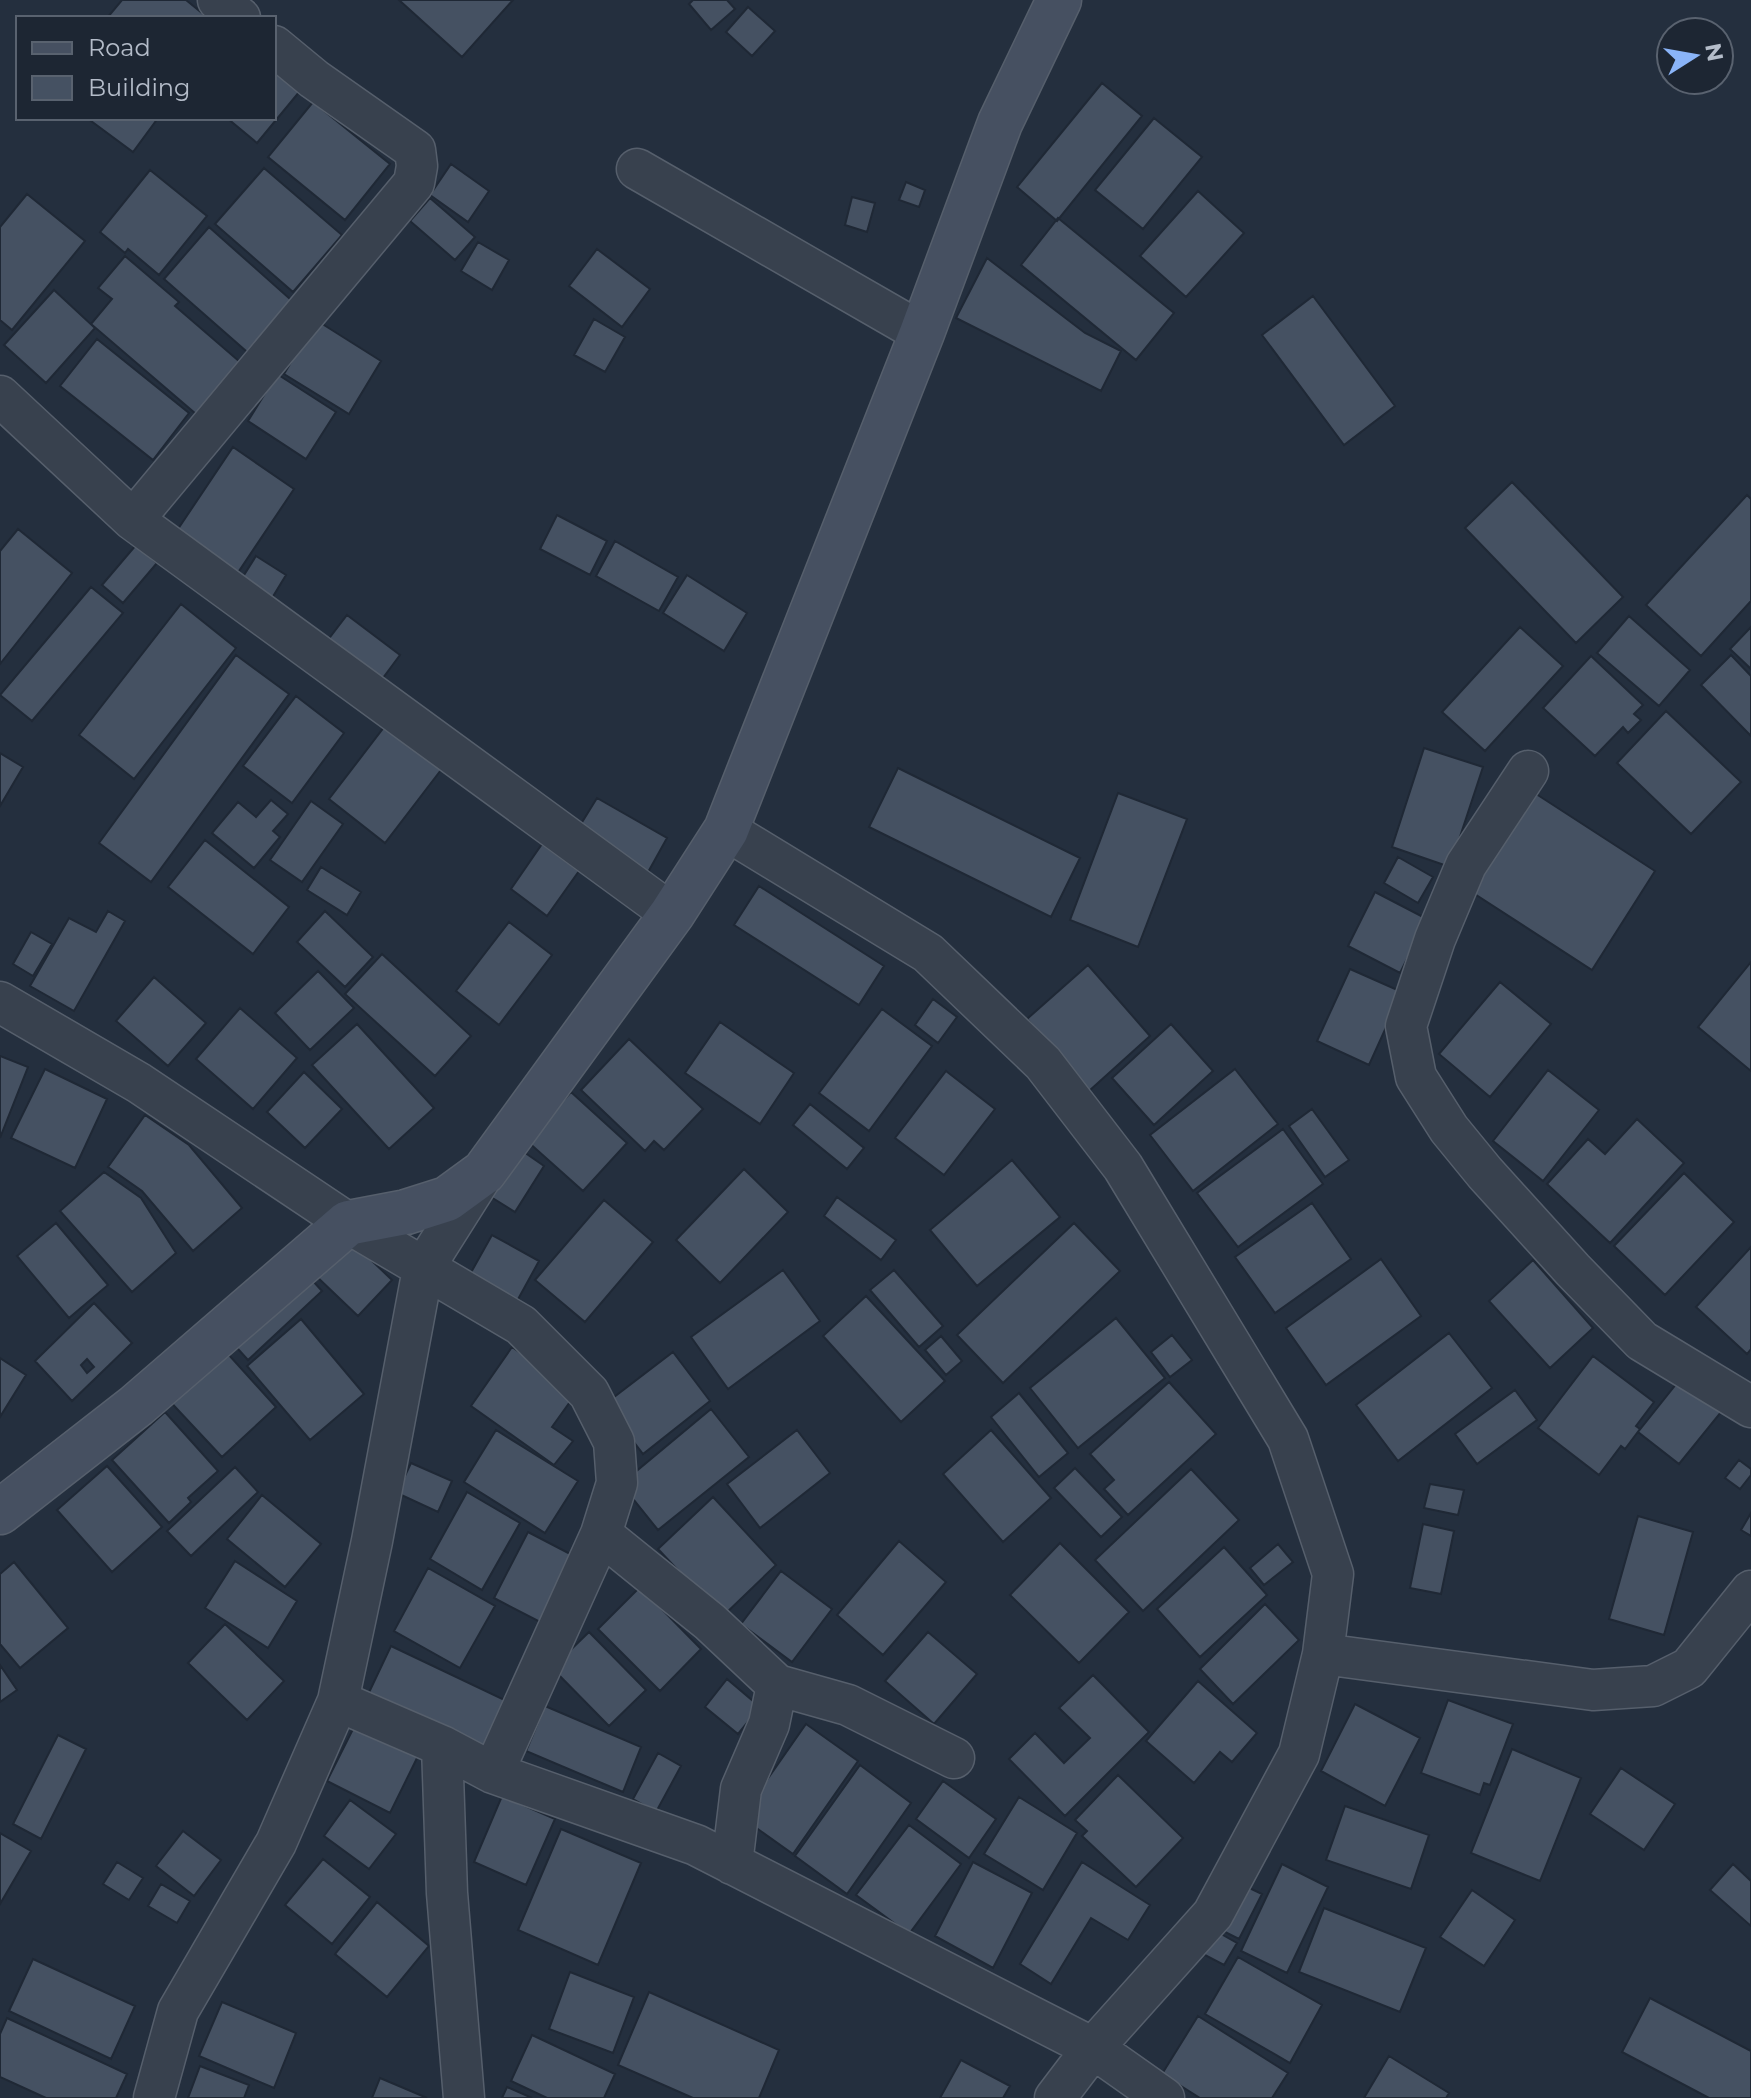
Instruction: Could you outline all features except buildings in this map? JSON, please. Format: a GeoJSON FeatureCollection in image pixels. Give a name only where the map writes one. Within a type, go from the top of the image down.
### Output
{"type":"FeatureCollection","features":[{"type":"Feature","properties":{"kind":"street"},"geometry":{"type":"LineString","coordinates":[[218,0],[238,16]]}},
{"type":"Feature","properties":{"kind":"street"},"geometry":{"type":"LineString","coordinates":[[154,2098],[178,2011],[276,1843],[338,1701],[372,1541],[423,1269],[484,1172],[672,914],[726,830],[922,333],[1000,123],[1059,0]]}},
{"type":"Feature","properties":{"kind":"street"},"geometry":{"type":"LineString","coordinates":[[133,520],[414,183],[417,166],[415,150],[314,79],[276,48]]}},
{"type":"Feature","properties":{"kind":"street"},"geometry":{"type":"LineString","coordinates":[[637,169],[922,333]]}},
{"type":"Feature","properties":{"kind":"street"},"geometry":{"type":"LineString","coordinates":[[0,396],[133,520],[672,914]]}},
{"type":"Feature","properties":{"kind":"street"},"geometry":{"type":"LineString","coordinates":[[1528,771],[1466,865],[1435,939],[1406,1026],[1416,1077],[1449,1129],[1485,1173],[1642,1341],[1751,1407]]}},
{"type":"Feature","properties":{"kind":"street"},"geometry":{"type":"LineString","coordinates":[[726,830],[928,953],[1043,1063],[1123,1167],[1288,1439],[1333,1574],[1323,1654],[1299,1754],[1213,1914],[1093,2048],[1055,2098]]}},
{"type":"Feature","properties":{"kind":"street"},"geometry":{"type":"LineString","coordinates":[[0,1002],[139,1083],[348,1223],[521,1325],[589,1393],[614,1442],[617,1483],[601,1534],[493,1773]]}},
{"type":"Feature","properties":{"kind":"street"},"geometry":{"type":"LineString","coordinates":[[0,1512],[136,1406],[348,1223],[406,1212],[447,1199],[484,1172]]}},
{"type":"Feature","properties":{"kind":"street"},"geometry":{"type":"LineString","coordinates":[[601,1534],[710,1622],[777,1685],[848,1705],[954,1758]]}},
{"type":"Feature","properties":{"kind":"street"},"geometry":{"type":"LineString","coordinates":[[1323,1654],[1593,1690],[1653,1686],[1689,1668],[1751,1591]]}},
{"type":"Feature","properties":{"kind":"street"},"geometry":{"type":"LineString","coordinates":[[732,1864],[741,1789],[769,1724],[777,1685]]}},
{"type":"Feature","properties":{"kind":"street"},"geometry":{"type":"LineString","coordinates":[[338,1701],[442,1746],[493,1773],[696,1845],[1093,2048],[1164,2098]]}},
{"type":"Feature","properties":{"kind":"street"},"geometry":{"type":"LineString","coordinates":[[442,1746],[447,1893],[464,2098]]}}]}
